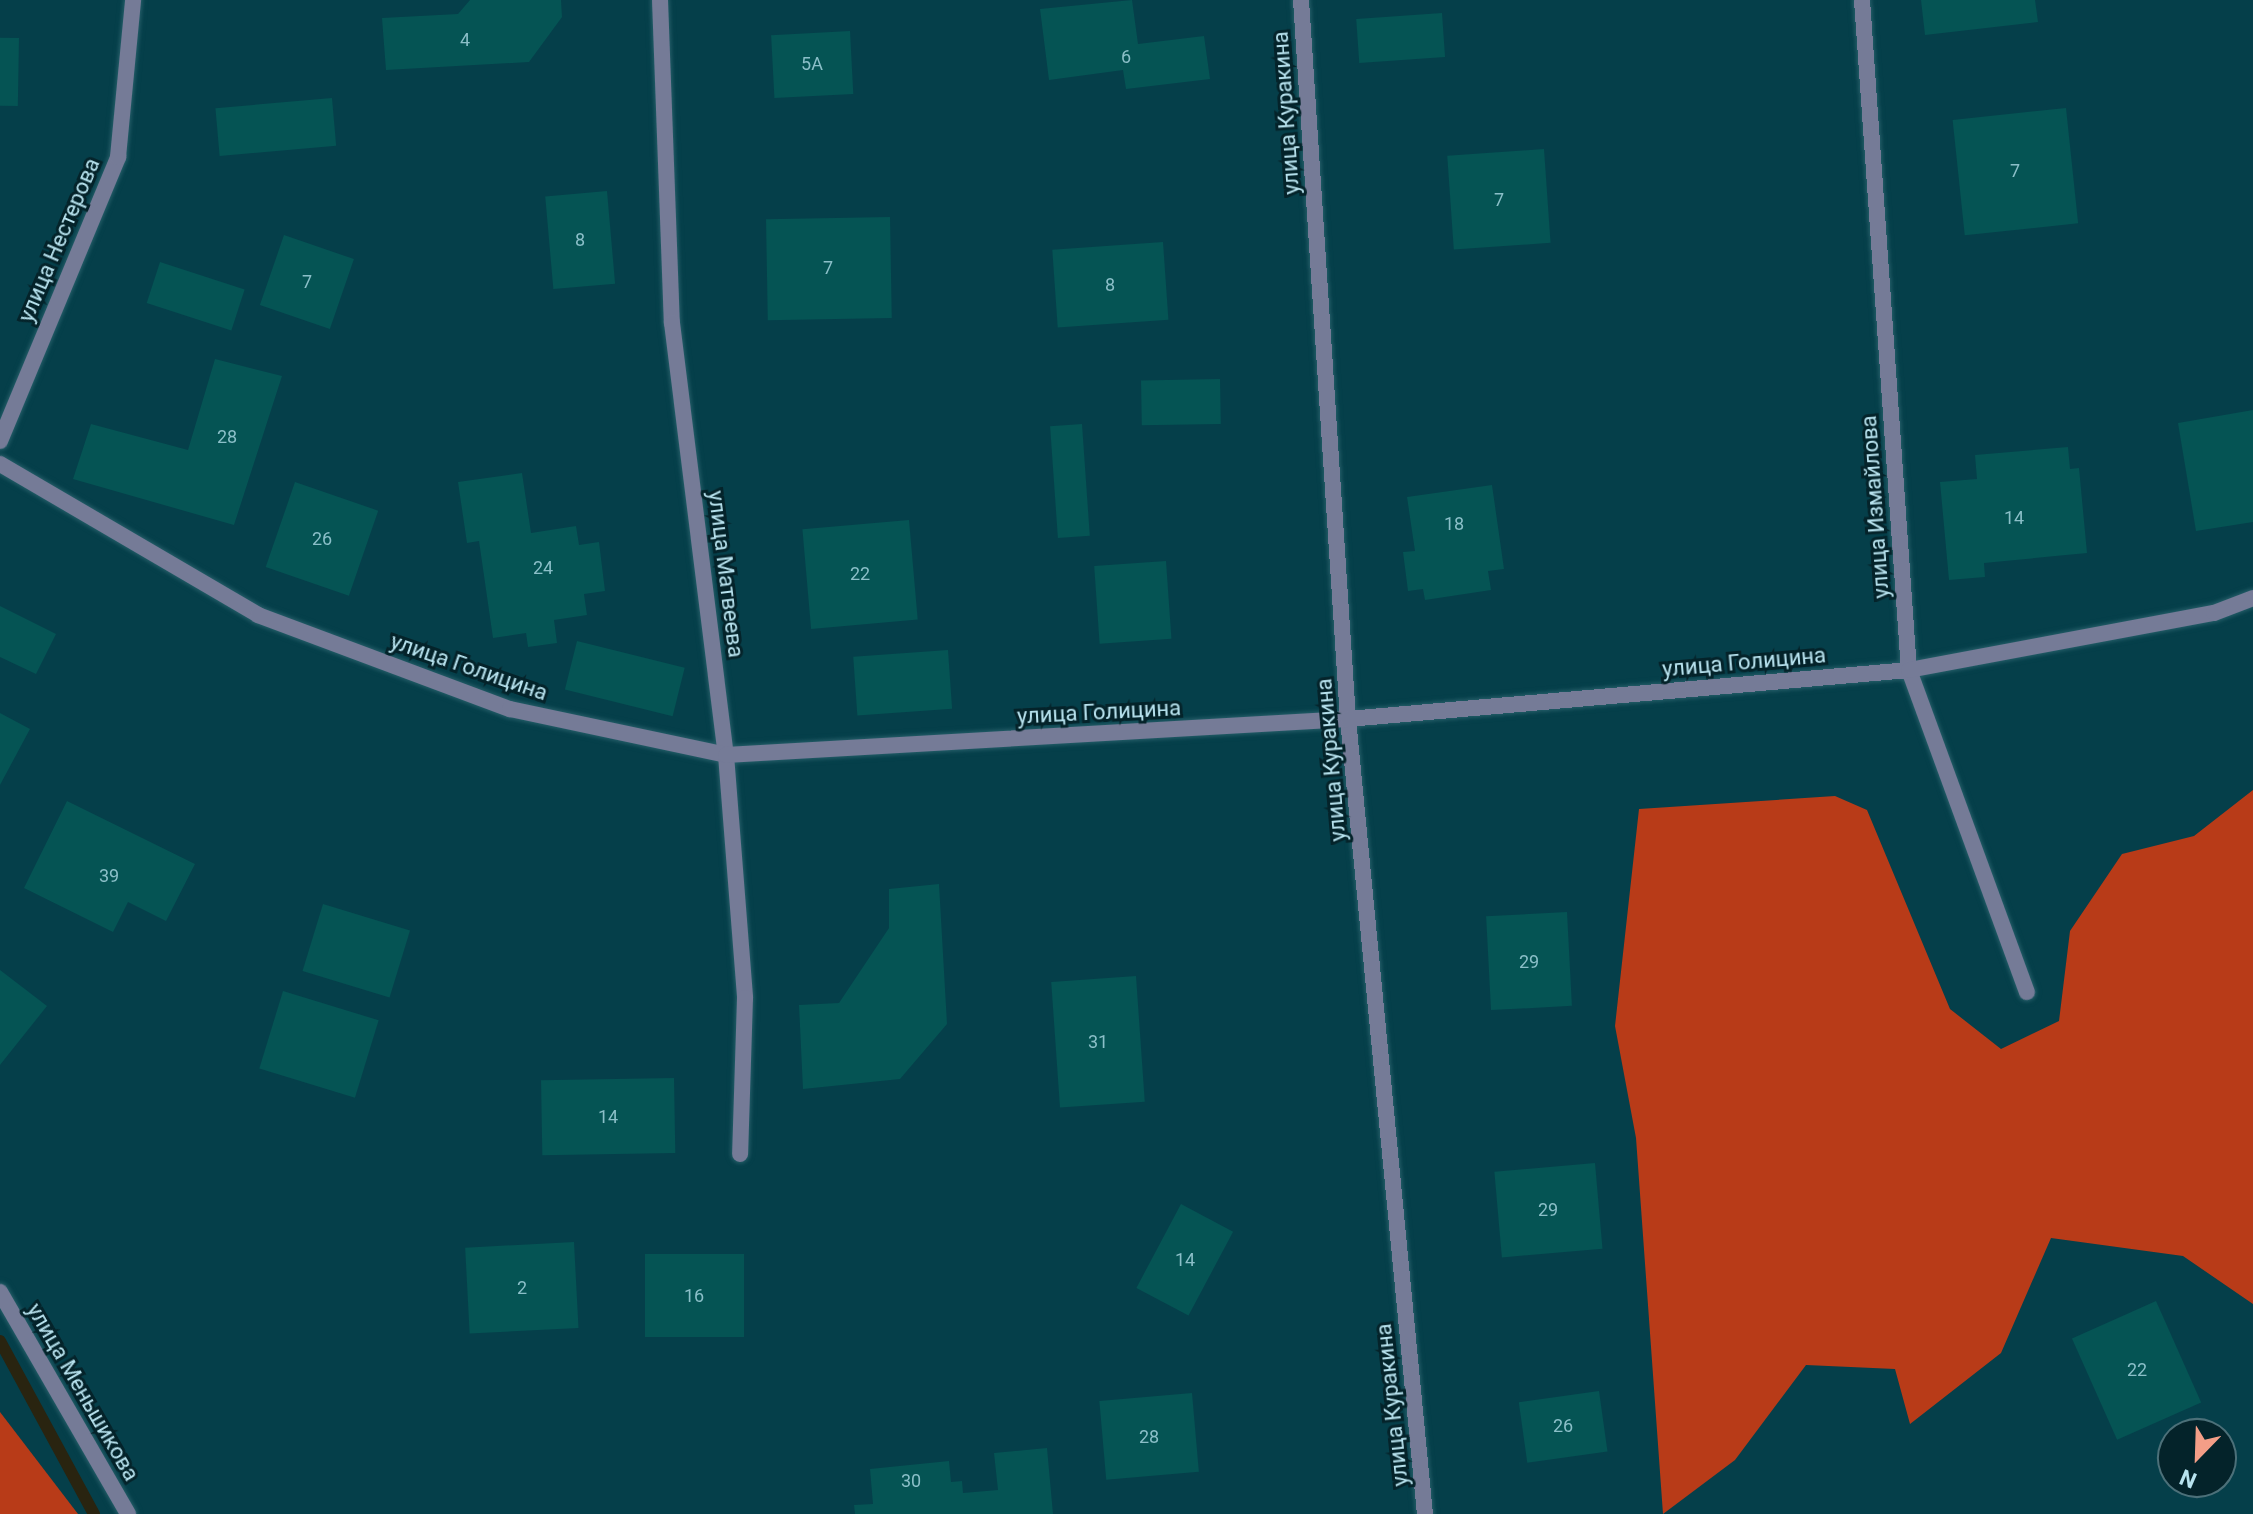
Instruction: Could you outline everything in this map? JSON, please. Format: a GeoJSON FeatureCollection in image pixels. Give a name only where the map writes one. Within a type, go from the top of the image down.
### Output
{"type":"FeatureCollection","features":[{"type":"Feature","properties":{"kind":"street","name":"улица Нестерова"},"geometry":{"type":"LineString","coordinates":[[0,441],[118,157],[133,0]]}},
{"type":"Feature","properties":{"kind":"street","name":"улица Матвеева"},"geometry":{"type":"LineString","coordinates":[[660,0],[672,323],[726,755],[745,998],[740,1154]]}},
{"type":"Feature","properties":{"kind":"street","name":"улица Куракина"},"geometry":{"type":"LineString","coordinates":[[1301,0],[1348,719],[1425,1514]]}},
{"type":"Feature","properties":{"kind":"street","name":"улица Измайлова"},"geometry":{"type":"LineString","coordinates":[[1862,0],[1909,670],[2027,992]]}},
{"type":"Feature","properties":{"kind":"street","name":"улица Голицина"},"geometry":{"type":"LineString","coordinates":[[0,464],[258,615],[510,709],[726,755],[1348,719],[1909,670],[2214,613],[2253,598]]}},
{"type":"Feature","properties":{"kind":"street","name":"улица Меньшикова"},"geometry":{"type":"LineString","coordinates":[[0,1292],[128,1514]]}},
{"type":"Feature","properties":{"kind":"shaded area"},"geometry":{"type":"Polygon","coordinates":[[[2253,790],[2253,1304],[2183,1256],[2051,1238],[2001,1353],[1910,1424],[1895,1369],[1806,1365],[1735,1460],[1663,1514],[1636,1138],[1615,1026],[1639,809],[1835,796],[1867,810],[1950,1009],[2001,1049],[2059,1021],[2070,931],[2122,854],[2194,836],[2253,790]]]}},
{"type":"Feature","properties":{"kind":"shaded area"},"geometry":{"type":"Polygon","coordinates":[[[0,1412],[78,1514],[0,1514],[0,1412]]]}},
{"type":"Feature","properties":{"kind":"building"},"geometry":{"type":"Polygon","coordinates":[[[470,0],[561,0],[562,17],[529,62],[386,70],[382,18],[458,14],[470,0]]]}},
{"type":"Feature","properties":{"kind":"building"},"geometry":{"type":"Polygon","coordinates":[[[1132,0],[1138,44],[1204,36],[1210,79],[1126,89],[1123,70],[1049,80],[1040,9],[1132,0]]]}},
{"type":"Feature","properties":{"kind":"building"},"geometry":{"type":"Polygon","coordinates":[[[1921,0],[2035,0],[2038,22],[1925,35],[1921,0]]]}},
{"type":"Feature","properties":{"kind":"building"},"geometry":{"type":"Polygon","coordinates":[[[1442,13],[1445,57],[1359,63],[1356,19],[1442,13]]]}},
{"type":"Feature","properties":{"kind":"building"},"geometry":{"type":"Polygon","coordinates":[[[850,31],[853,94],[774,98],[771,35],[850,31]]]}},
{"type":"Feature","properties":{"kind":"building"},"geometry":{"type":"Polygon","coordinates":[[[0,38],[19,38],[18,106],[0,106],[0,38]]]}},
{"type":"Feature","properties":{"kind":"building"},"geometry":{"type":"Polygon","coordinates":[[[332,98],[336,146],[220,156],[215,108],[332,98]]]}},
{"type":"Feature","properties":{"kind":"building"},"geometry":{"type":"Polygon","coordinates":[[[2066,108],[2078,223],[1965,235],[1953,120],[2066,108]]]}},
{"type":"Feature","properties":{"kind":"building"},"geometry":{"type":"Polygon","coordinates":[[[1544,149],[1551,243],[1454,250],[1447,156],[1544,149]]]}},
{"type":"Feature","properties":{"kind":"building"},"geometry":{"type":"Polygon","coordinates":[[[607,191],[615,284],[553,289],[545,196],[607,191]]]}},
{"type":"Feature","properties":{"kind":"building"},"geometry":{"type":"Polygon","coordinates":[[[890,217],[892,318],[768,320],[766,219],[890,217]]]}},
{"type":"Feature","properties":{"kind":"building"},"geometry":{"type":"Polygon","coordinates":[[[284,235],[354,259],[330,329],[260,305],[284,235]]]}},
{"type":"Feature","properties":{"kind":"building"},"geometry":{"type":"Polygon","coordinates":[[[1163,242],[1168,320],[1058,328],[1052,250],[1163,242]]]}},
{"type":"Feature","properties":{"kind":"building"},"geometry":{"type":"Polygon","coordinates":[[[160,262],[245,290],[231,330],[147,303],[160,262]]]}},
{"type":"Feature","properties":{"kind":"building"},"geometry":{"type":"Polygon","coordinates":[[[215,359],[282,376],[234,525],[73,479],[91,424],[188,450],[215,359]]]}},
{"type":"Feature","properties":{"kind":"building"},"geometry":{"type":"Polygon","coordinates":[[[1220,379],[1221,424],[1142,425],[1141,380],[1220,379]]]}},
{"type":"Feature","properties":{"kind":"building"},"geometry":{"type":"Polygon","coordinates":[[[2253,410],[2253,522],[2196,531],[2178,423],[2253,410]]]}},
{"type":"Feature","properties":{"kind":"building"},"geometry":{"type":"Polygon","coordinates":[[[1082,424],[1090,536],[1058,538],[1050,426],[1082,424]]]}},
{"type":"Feature","properties":{"kind":"building"},"geometry":{"type":"Polygon","coordinates":[[[2068,447],[2070,469],[2079,468],[2087,553],[1984,563],[1985,577],[1949,580],[1940,482],[1977,479],[1975,455],[2068,447]]]}},
{"type":"Feature","properties":{"kind":"building"},"geometry":{"type":"Polygon","coordinates":[[[522,473],[531,533],[576,526],[579,545],[599,542],[605,591],[584,594],[587,615],[554,620],[557,643],[528,647],[526,633],[493,638],[479,541],[467,543],[458,482],[522,473]]]}},
{"type":"Feature","properties":{"kind":"building"},"geometry":{"type":"Polygon","coordinates":[[[295,482],[378,511],[349,596],[266,567],[295,482]]]}},
{"type":"Feature","properties":{"kind":"building"},"geometry":{"type":"Polygon","coordinates":[[[1492,485],[1504,569],[1488,571],[1491,590],[1425,600],[1423,589],[1408,591],[1403,552],[1415,551],[1407,497],[1492,485]]]}},
{"type":"Feature","properties":{"kind":"building"},"geometry":{"type":"Polygon","coordinates":[[[909,520],[918,620],[811,629],[802,529],[909,520]]]}},
{"type":"Feature","properties":{"kind":"building"},"geometry":{"type":"Polygon","coordinates":[[[1166,561],[1171,639],[1100,644],[1094,566],[1166,561]]]}},
{"type":"Feature","properties":{"kind":"building"},"geometry":{"type":"Polygon","coordinates":[[[0,606],[56,634],[36,674],[0,657],[0,606]]]}},
{"type":"Feature","properties":{"kind":"building"},"geometry":{"type":"Polygon","coordinates":[[[577,641],[685,668],[673,716],[565,690],[577,641]]]}},
{"type":"Feature","properties":{"kind":"building"},"geometry":{"type":"Polygon","coordinates":[[[948,650],[952,709],[857,715],[853,657],[948,650]]]}},
{"type":"Feature","properties":{"kind":"building"},"geometry":{"type":"Polygon","coordinates":[[[0,713],[30,729],[0,785],[0,713]]]}},
{"type":"Feature","properties":{"kind":"building"},"geometry":{"type":"Polygon","coordinates":[[[67,801],[195,864],[166,921],[128,902],[113,932],[24,888],[67,801]]]}},
{"type":"Feature","properties":{"kind":"building"},"geometry":{"type":"Polygon","coordinates":[[[939,884],[947,1024],[900,1079],[803,1089],[799,1005],[839,1003],[889,928],[889,889],[939,884]]]}},
{"type":"Feature","properties":{"kind":"building"},"geometry":{"type":"Polygon","coordinates":[[[323,904],[410,931],[390,998],[303,971],[323,904]]]}},
{"type":"Feature","properties":{"kind":"building"},"geometry":{"type":"Polygon","coordinates":[[[1567,912],[1572,1006],[1491,1010],[1486,916],[1567,912]]]}},
{"type":"Feature","properties":{"kind":"building"},"geometry":{"type":"Polygon","coordinates":[[[0,970],[47,1006],[0,1065],[0,970]]]}},
{"type":"Feature","properties":{"kind":"building"},"geometry":{"type":"Polygon","coordinates":[[[1136,976],[1145,1102],[1060,1108],[1051,982],[1136,976]]]}},
{"type":"Feature","properties":{"kind":"building"},"geometry":{"type":"Polygon","coordinates":[[[283,991],[379,1020],[355,1098],[259,1068],[283,991]]]}},
{"type":"Feature","properties":{"kind":"building"},"geometry":{"type":"Polygon","coordinates":[[[674,1078],[675,1153],[542,1155],[541,1080],[674,1078]]]}},
{"type":"Feature","properties":{"kind":"building"},"geometry":{"type":"Polygon","coordinates":[[[1595,1163],[1602,1249],[1502,1257],[1494,1172],[1595,1163]]]}},
{"type":"Feature","properties":{"kind":"building"},"geometry":{"type":"Polygon","coordinates":[[[1181,1204],[1233,1232],[1188,1316],[1136,1288],[1181,1204]]]}},
{"type":"Feature","properties":{"kind":"building"},"geometry":{"type":"Polygon","coordinates":[[[574,1242],[579,1328],[470,1334],[465,1248],[574,1242]]]}},
{"type":"Feature","properties":{"kind":"building"},"geometry":{"type":"Polygon","coordinates":[[[645,1254],[744,1254],[744,1337],[645,1337],[645,1254]]]}},
{"type":"Feature","properties":{"kind":"building"},"geometry":{"type":"Polygon","coordinates":[[[2156,1301],[2201,1402],[2166,1418],[2157,1418],[2157,1422],[2117,1440],[2072,1338],[2156,1301]]]}},
{"type":"Feature","properties":{"kind":"building"},"geometry":{"type":"Polygon","coordinates":[[[1599,1391],[1607,1451],[1527,1463],[1519,1402],[1599,1391]]]}},
{"type":"Feature","properties":{"kind":"building"},"geometry":{"type":"Polygon","coordinates":[[[1192,1393],[1199,1472],[1106,1480],[1099,1401],[1192,1393]]]}},
{"type":"Feature","properties":{"kind":"building"},"geometry":{"type":"Polygon","coordinates":[[[1047,1448],[1053,1514],[855,1514],[854,1505],[873,1504],[870,1469],[949,1461],[951,1482],[962,1481],[963,1493],[998,1490],[994,1453],[1047,1448]]]}},
{"type":"Feature","properties":{"kind":"waterway"},"geometry":{"type":"LineString","coordinates":[[0,1341],[94,1514]]}}]}
